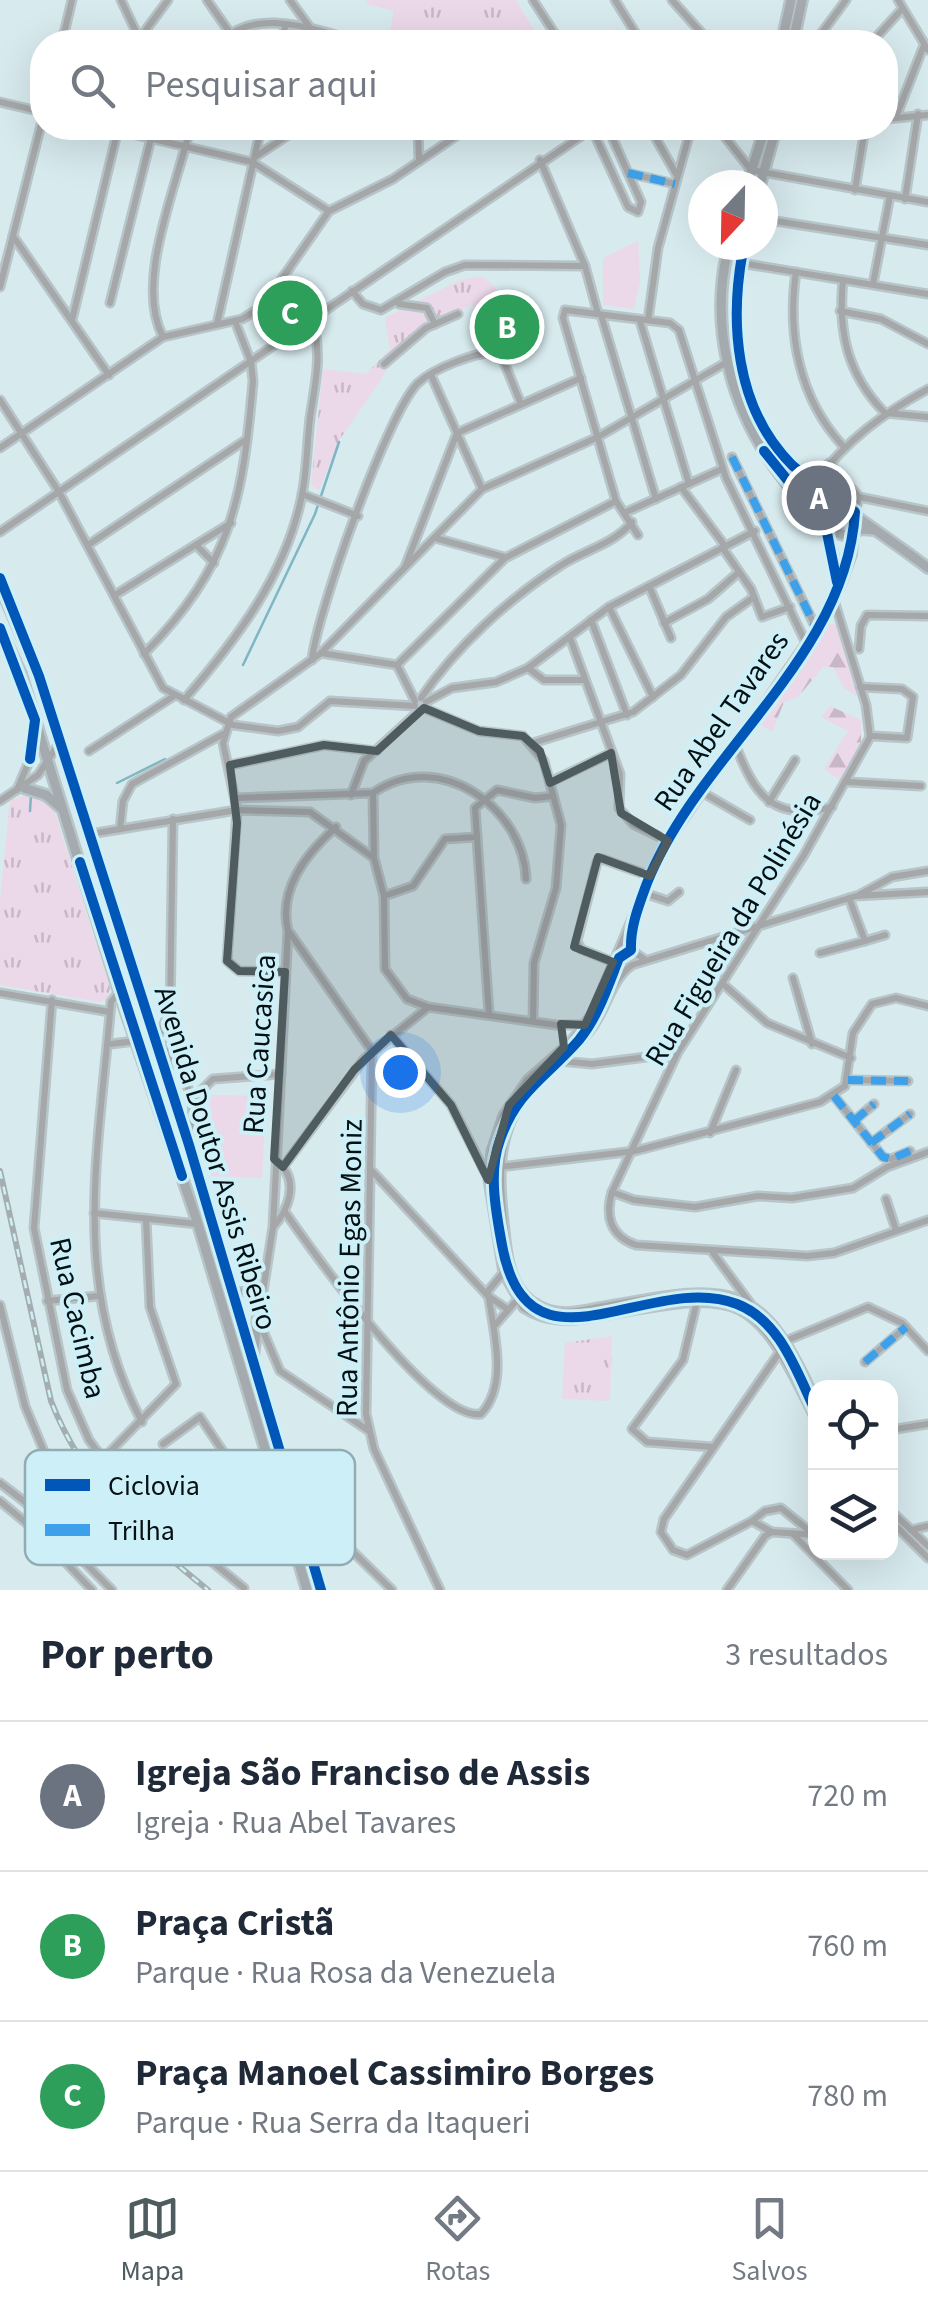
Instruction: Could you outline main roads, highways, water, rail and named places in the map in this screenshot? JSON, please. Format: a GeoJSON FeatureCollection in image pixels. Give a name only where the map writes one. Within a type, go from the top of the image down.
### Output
{"type":"FeatureCollection","features":[{"type":"Feature","properties":{"kind":"main road"},"geometry":{"type":"LineString","coordinates":[[785,30],[791,0]]}},
{"type":"Feature","properties":{"kind":"main road"},"geometry":{"type":"LineString","coordinates":[[796,30],[802,0]]}},
{"type":"Feature","properties":{"kind":"main road"},"geometry":{"type":"LineString","coordinates":[[751,170],[761,140]]}},
{"type":"Feature","properties":{"kind":"main road"},"geometry":{"type":"LineString","coordinates":[[765,170],[773,140]]}},
{"type":"Feature","properties":{"kind":"main road","name":"Rua Abel Tavares"},"geometry":{"type":"LineString","coordinates":[[726,260],[719,305],[726,362],[768,458],[826,528],[834,550],[838,588],[850,554],[854,512]]}},
{"type":"Feature","properties":{"kind":"main road"},"geometry":{"type":"LineString","coordinates":[[742,260],[735,306],[744,375],[780,450],[792,464],[928,568]]}},
{"type":"Feature","properties":{"kind":"main road"},"geometry":{"type":"LineString","coordinates":[[722,280],[738,283]]}},
{"type":"Feature","properties":{"kind":"main road"},"geometry":{"type":"LineString","coordinates":[[719,305],[727,302],[735,306]]}},
{"type":"Feature","properties":{"kind":"main road"},"geometry":{"type":"LineString","coordinates":[[768,458],[780,450]]}},
{"type":"Feature","properties":{"kind":"main road"},"geometry":{"type":"LineString","coordinates":[[781,477],[782,467],[792,464]]}},
{"type":"Feature","properties":{"kind":"main road"},"geometry":{"type":"LineString","coordinates":[[826,528],[838,534],[854,530],[881,532]]}},
{"type":"Feature","properties":{"kind":"main road"},"geometry":{"type":"LineString","coordinates":[[834,550],[850,554]]}},
{"type":"Feature","properties":{"kind":"main road"},"geometry":{"type":"LineString","coordinates":[[0,586],[3,597]]}},
{"type":"Feature","properties":{"kind":"main road","name":"Avenida Doutor Assis Ribeiro"},"geometry":{"type":"LineString","coordinates":[[3,597],[16,618],[60,742],[189,1145],[277,1450]]}},
{"type":"Feature","properties":{"kind":"main road","name":"Avenida Doutor Assis Ribeiro"},"geometry":{"type":"LineString","coordinates":[[0,628],[50,762],[135,1042],[198,1224],[264,1450]]}},
{"type":"Feature","properties":{"kind":"main road"},"geometry":{"type":"LineString","coordinates":[[17,791],[46,795],[65,812]]}},
{"type":"Feature","properties":{"kind":"main road"},"geometry":{"type":"LineString","coordinates":[[78,856],[81,842],[89,834]]}},
{"type":"Feature","properties":{"kind":"main road"},"geometry":{"type":"LineString","coordinates":[[154,1035],[164,1028],[170,1014]]}},
{"type":"Feature","properties":{"kind":"main road"},"geometry":{"type":"LineString","coordinates":[[252,1364],[260,1310]]}},
{"type":"Feature","properties":{"kind":"main road","name":"Avenida Doutor Assis Ribeiro"},"geometry":{"type":"LineString","coordinates":[[299,1565],[307,1590]]}},
{"type":"Feature","properties":{"kind":"main road","name":"Avenida Doutor Assis Ribeiro"},"geometry":{"type":"LineString","coordinates":[[312,1565],[321,1590]]}},
{"type":"Feature","properties":{"kind":"waterway"},"geometry":{"type":"LineString","coordinates":[[243,665],[315,514],[339,442]]}},
{"type":"Feature","properties":{"kind":"waterway"},"geometry":{"type":"LineString","coordinates":[[117,783],[165,759]]}},
{"type":"Feature","properties":{"kind":"waterway"},"geometry":{"type":"LineString","coordinates":[[30,811],[31,795]]}},
{"type":"Feature","properties":{"kind":"railway"},"geometry":{"type":"LineString","coordinates":[[0,1171],[51,1401],[75,1450]]}},
{"type":"Feature","properties":{"kind":"railway"},"geometry":{"type":"LineString","coordinates":[[179,1565],[208,1590]]}},
{"type":"Feature","properties":{"kind":"place","name":"Praça Manoel Cassimiro Borges"},"geometry":{"type":"Point","coordinates":[290,313]}},
{"type":"Feature","properties":{"kind":"place","name":"Praça Cristã"},"geometry":{"type":"Point","coordinates":[507,327]}},
{"type":"Feature","properties":{"kind":"place","name":"Igreja São Franciso de Assis"},"geometry":{"type":"Point","coordinates":[819,498]}}]}
